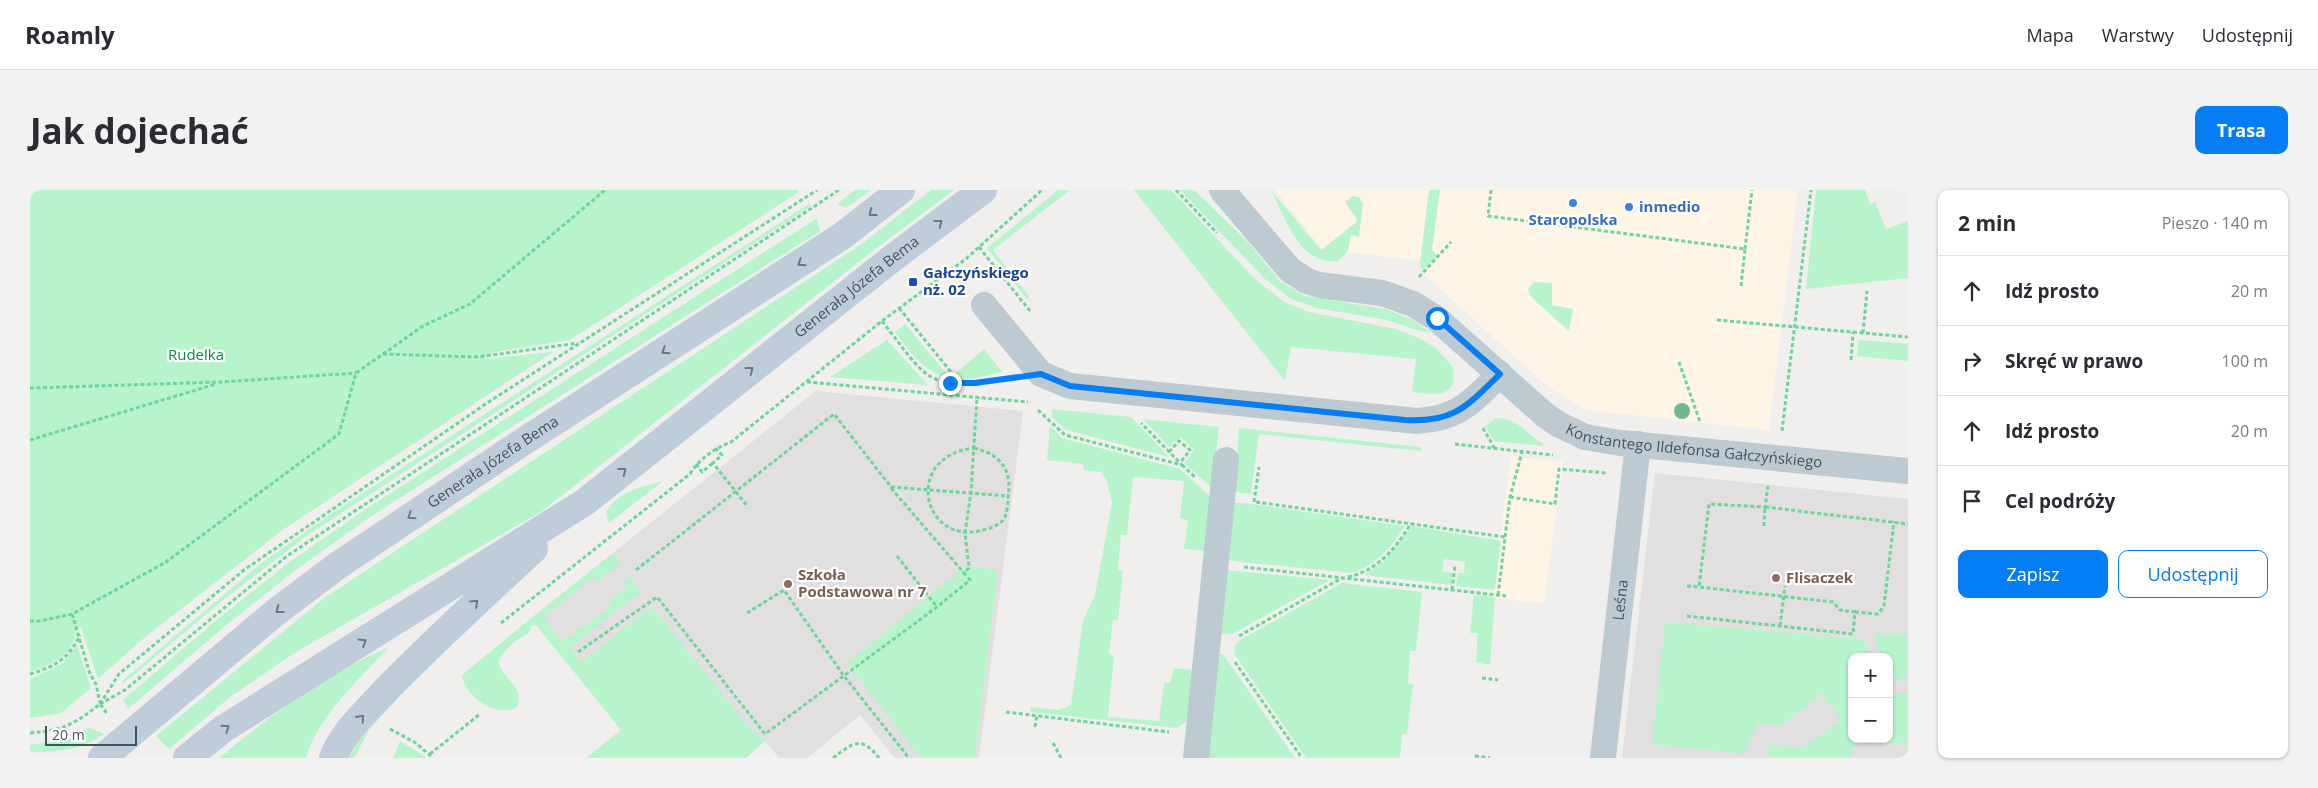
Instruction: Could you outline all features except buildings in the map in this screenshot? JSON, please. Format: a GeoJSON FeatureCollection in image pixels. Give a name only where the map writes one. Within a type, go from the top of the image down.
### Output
{"type":"FeatureCollection","features":[{"type":"Feature","properties":{"kind":"main road","name":"Generała Józefa Bema"},"geometry":{"type":"LineString","coordinates":[[102,758],[276,612],[337,566],[515,447],[842,236],[901,190]]}},
{"type":"Feature","properties":{"kind":"main road","name":"Generała Józefa Bema"},"geometry":{"type":"LineString","coordinates":[[187,758],[223,729],[296,686],[584,502],[894,257],[983,190]]}},
{"type":"Feature","properties":{"kind":"main road"},"geometry":{"type":"LineString","coordinates":[[333,758],[342,740],[362,716],[427,649],[584,502]]}},
{"type":"Feature","properties":{"kind":"street","name":"Konstantego Ildefonsa Gałczyńskiego"},"geometry":{"type":"LineString","coordinates":[[1222,190],[1290,270],[1319,285],[1382,293],[1413,304],[1437,318],[1544,415],[1568,430],[1592,438],[1620,443],[1908,472]]}},
{"type":"Feature","properties":{"kind":"street"},"geometry":{"type":"LineString","coordinates":[[984,305],[1041,374],[1070,386],[1418,421],[1440,419],[1457,412],[1500,374]]}},
{"type":"Feature","properties":{"kind":"street","name":"Leśna"},"geometry":{"type":"LineString","coordinates":[[1603,758],[1638,444]]}},
{"type":"Feature","properties":{"kind":"street"},"geometry":{"type":"LineString","coordinates":[[1196,758],[1226,460]]}},
{"type":"Feature","properties":{"kind":"path"},"geometry":{"type":"LineString","coordinates":[[30,388],[221,382],[356,373],[422,326],[470,304],[605,190]]}},
{"type":"Feature","properties":{"kind":"path"},"geometry":{"type":"LineString","coordinates":[[30,733],[69,726],[100,704],[119,674],[244,570],[487,403],[817,190]]}},
{"type":"Feature","properties":{"kind":"path"},"geometry":{"type":"LineString","coordinates":[[496,627],[690,474],[696,464],[715,448],[731,442],[882,321],[979,247],[1042,190]]}},
{"type":"Feature","properties":{"kind":"path"},"geometry":{"type":"LineString","coordinates":[[1492,190],[1488,216],[1745,249]]}},
{"type":"Feature","properties":{"kind":"path"},"geometry":{"type":"LineString","coordinates":[[1741,286],[1752,190]]}},
{"type":"Feature","properties":{"kind":"path"},"geometry":{"type":"LineString","coordinates":[[1782,436],[1811,190]]}},
{"type":"Feature","properties":{"kind":"path"},"geometry":{"type":"LineString","coordinates":[[1419,277],[1451,242]]}},
{"type":"Feature","properties":{"kind":"path"},"geometry":{"type":"LineString","coordinates":[[979,247],[1020,298]]}},
{"type":"Feature","properties":{"kind":"path"},"geometry":{"type":"LineString","coordinates":[[1863,333],[1867,291]]}},
{"type":"Feature","properties":{"kind":"path"},"geometry":{"type":"LineString","coordinates":[[899,308],[951,372],[949,395]]}},
{"type":"Feature","properties":{"kind":"path"},"geometry":{"type":"LineString","coordinates":[[1717,320],[1908,337]]}},
{"type":"Feature","properties":{"kind":"path"},"geometry":{"type":"LineString","coordinates":[[882,321],[922,372],[940,382],[975,383],[1041,374]]}},
{"type":"Feature","properties":{"kind":"path"},"geometry":{"type":"LineString","coordinates":[[1851,360],[1853,332]]}},
{"type":"Feature","properties":{"kind":"path"},"geometry":{"type":"LineString","coordinates":[[382,354],[478,357],[581,343]]}},
{"type":"Feature","properties":{"kind":"path"},"geometry":{"type":"LineString","coordinates":[[1679,362],[1702,427]]}},
{"type":"Feature","properties":{"kind":"path"},"geometry":{"type":"LineString","coordinates":[[30,621],[40,621],[72,614],[166,562],[339,434],[356,373]]}},
{"type":"Feature","properties":{"kind":"path"},"geometry":{"type":"LineString","coordinates":[[30,440],[221,382]]}},
{"type":"Feature","properties":{"kind":"path"},"geometry":{"type":"LineString","coordinates":[[807,382],[1028,402]]}},
{"type":"Feature","properties":{"kind":"path"},"geometry":{"type":"LineString","coordinates":[[964,573],[969,568],[965,533],[971,492],[977,397]]}},
{"type":"Feature","properties":{"kind":"path"},"geometry":{"type":"LineString","coordinates":[[1038,410],[1065,436],[1182,465],[1180,463],[1190,450],[1179,441],[1169,452]]}},
{"type":"Feature","properties":{"kind":"path"},"geometry":{"type":"LineString","coordinates":[[578,652],[657,598],[765,734],[938,607],[970,580],[891,487],[834,414],[636,570]]}},
{"type":"Feature","properties":{"kind":"path"},"geometry":{"type":"LineString","coordinates":[[1137,419],[1180,463]]}},
{"type":"Feature","properties":{"kind":"path"},"geometry":{"type":"LineString","coordinates":[[1480,420],[1495,449]]}},
{"type":"Feature","properties":{"kind":"path"},"geometry":{"type":"LineString","coordinates":[[1448,443],[1556,456]]}},
{"type":"Feature","properties":{"kind":"path"},"geometry":{"type":"LineString","coordinates":[[696,464],[702,472],[713,463],[722,455],[715,448]]}},
{"type":"Feature","properties":{"kind":"path"},"geometry":{"type":"LineString","coordinates":[[974,448],[987,451],[1007,469],[1010,478],[1009,496],[1003,520],[992,528],[965,533],[943,525],[929,504],[928,489],[930,477],[937,464],[947,455],[960,450],[974,448]]}},
{"type":"Feature","properties":{"kind":"path"},"geometry":{"type":"LineString","coordinates":[[1498,595],[1510,497],[1522,452]]}},
{"type":"Feature","properties":{"kind":"path"},"geometry":{"type":"LineString","coordinates":[[713,463],[748,507]]}},
{"type":"Feature","properties":{"kind":"path"},"geometry":{"type":"LineString","coordinates":[[1510,497],[1555,504],[1560,469],[1635,476]]}},
{"type":"Feature","properties":{"kind":"path"},"geometry":{"type":"LineString","coordinates":[[1764,526],[1768,484]]}},
{"type":"Feature","properties":{"kind":"path"},"geometry":{"type":"LineString","coordinates":[[891,487],[1009,496]]}},
{"type":"Feature","properties":{"kind":"path"},"geometry":{"type":"LineString","coordinates":[[1256,502],[1505,537]]}},
{"type":"Feature","properties":{"kind":"path"},"geometry":{"type":"LineString","coordinates":[[1699,587],[1709,504],[1766,507],[1908,524]]}},
{"type":"Feature","properties":{"kind":"path"},"geometry":{"type":"LineString","coordinates":[[1687,586],[1833,602],[1840,610],[1878,614],[1884,606],[1894,521]]}},
{"type":"Feature","properties":{"kind":"path"},"geometry":{"type":"LineString","coordinates":[[1232,640],[1344,578],[1359,575],[1388,554],[1411,523]]}},
{"type":"Feature","properties":{"kind":"path"},"geometry":{"type":"LineString","coordinates":[[897,556],[938,607]]}},
{"type":"Feature","properties":{"kind":"path"},"geometry":{"type":"LineString","coordinates":[[1216,564],[1506,596]]}},
{"type":"Feature","properties":{"kind":"path"},"geometry":{"type":"LineString","coordinates":[[1452,590],[1455,565]]}},
{"type":"Feature","properties":{"kind":"path"},"geometry":{"type":"LineString","coordinates":[[1780,626],[1785,586]]}},
{"type":"Feature","properties":{"kind":"path"},"geometry":{"type":"LineString","coordinates":[[747,613],[784,590],[844,676],[909,758]]}},
{"type":"Feature","properties":{"kind":"path"},"geometry":{"type":"LineString","coordinates":[[1686,616],[1852,634],[1855,612]]}},
{"type":"Feature","properties":{"kind":"path"},"geometry":{"type":"LineString","coordinates":[[72,614],[80,635],[90,674],[96,684],[100,704],[111,718]]}},
{"type":"Feature","properties":{"kind":"path"},"geometry":{"type":"LineString","coordinates":[[30,674],[58,664],[69,654],[80,635]]}},
{"type":"Feature","properties":{"kind":"path"},"geometry":{"type":"LineString","coordinates":[[1234,661],[1302,758]]}},
{"type":"Feature","properties":{"kind":"path"},"geometry":{"type":"LineString","coordinates":[[1482,678],[1498,680]]}},
{"type":"Feature","properties":{"kind":"path"},"geometry":{"type":"LineString","coordinates":[[1006,712],[1175,732],[1200,716]]}},
{"type":"Feature","properties":{"kind":"path"},"geometry":{"type":"LineString","coordinates":[[430,754],[480,714]]}},
{"type":"Feature","properties":{"kind":"path"},"geometry":{"type":"LineString","coordinates":[[1036,727],[1037,716]]}},
{"type":"Feature","properties":{"kind":"path"},"geometry":{"type":"LineString","coordinates":[[387,727],[416,743],[433,758]]}},
{"type":"Feature","properties":{"kind":"path"},"geometry":{"type":"LineString","coordinates":[[833,758],[853,743],[870,746],[879,758]]}},
{"type":"Feature","properties":{"kind":"path"},"geometry":{"type":"LineString","coordinates":[[1053,743],[1061,758]]}},
{"type":"Feature","properties":{"kind":"path"},"geometry":{"type":"LineString","coordinates":[[1475,756],[1490,758]]}},
{"type":"Feature","properties":{"kind":"shaded area"},"geometry":{"type":"Polygon","coordinates":[[[1275,190],[1798,190],[1769,430],[1584,410],[1547,386],[1426,276],[1421,261],[1322,249],[1275,190]]]}},
{"type":"Feature","properties":{"kind":"shaded area","name":"Szkoła Podstawowa nr 7"},"geometry":{"type":"Polygon","coordinates":[[[816,391],[1023,411],[979,758],[895,758],[860,715],[807,758],[779,758],[765,741],[746,758],[646,758],[535,615],[816,391]]]}},
{"type":"Feature","properties":{"kind":"shaded area"},"geometry":{"type":"Polygon","coordinates":[[[1511,457],[1563,462],[1544,603],[1492,598],[1511,457]]]}},
{"type":"Feature","properties":{"kind":"shaded area","name":"Flisaczek"},"geometry":{"type":"Polygon","coordinates":[[[1655,473],[1908,499],[1908,758],[1622,758],[1655,473]]]}},
{"type":"Feature","properties":{"kind":"green space","name":"Rudelka"},"geometry":{"type":"Polygon","coordinates":[[[30,190],[798,190],[799,192],[570,340],[495,352],[483,359],[553,352],[284,529],[144,638],[98,679],[81,627],[76,630],[75,639],[66,653],[53,662],[30,672],[30,190]]]}},
{"type":"Feature","properties":{"kind":"green space"},"geometry":{"type":"Polygon","coordinates":[[[855,190],[871,190],[846,208],[837,204],[855,190]]]}},
{"type":"Feature","properties":{"kind":"green space"},"geometry":{"type":"Polygon","coordinates":[[[931,190],[954,190],[870,253],[541,512],[296,652],[230,697],[169,749],[156,736],[324,598],[863,243],[931,190]]]}},
{"type":"Feature","properties":{"kind":"green space"},"geometry":{"type":"Polygon","coordinates":[[[1058,190],[1070,190],[993,250],[1029,296],[1027,299],[987,248],[1058,190]]]}},
{"type":"Feature","properties":{"kind":"green space"},"geometry":{"type":"Polygon","coordinates":[[[1134,190],[1171,190],[1254,278],[1284,302],[1309,312],[1396,329],[1421,339],[1437,349],[1452,366],[1454,377],[1449,390],[1437,394],[1412,392],[1416,359],[1291,347],[1285,381],[1134,190]]]}},
{"type":"Feature","properties":{"kind":"green space"},"geometry":{"type":"Polygon","coordinates":[[[1180,190],[1194,190],[1246,240],[1281,282],[1305,296],[1385,309],[1411,319],[1432,333],[1387,320],[1316,308],[1291,299],[1265,279],[1180,190]]]}},
{"type":"Feature","properties":{"kind":"green space"},"geometry":{"type":"Polygon","coordinates":[[[1271,190],[1321,250],[1358,221],[1345,202],[1353,196],[1359,197],[1363,203],[1359,237],[1351,235],[1348,251],[1338,261],[1325,261],[1313,256],[1296,238],[1271,190]]]}},
{"type":"Feature","properties":{"kind":"green space"},"geometry":{"type":"Polygon","coordinates":[[[1429,190],[1440,190],[1432,250],[1438,256],[1422,270],[1420,264],[1429,190]]]}},
{"type":"Feature","properties":{"kind":"green space"},"geometry":{"type":"Polygon","coordinates":[[[1816,190],[1865,190],[1870,204],[1875,202],[1886,229],[1908,221],[1908,278],[1806,289],[1816,190]]]}},
{"type":"Feature","properties":{"kind":"green space"},"geometry":{"type":"Polygon","coordinates":[[[809,204],[811,206],[308,535],[222,601],[123,684],[122,681],[259,565],[329,515],[809,204]]]}},
{"type":"Feature","properties":{"kind":"green space"},"geometry":{"type":"Polygon","coordinates":[[[817,218],[820,231],[370,517],[297,569],[225,626],[128,709],[123,700],[219,618],[291,561],[366,509],[817,218]]]}},
{"type":"Feature","properties":{"kind":"green space"},"geometry":{"type":"Polygon","coordinates":[[[1534,282],[1552,283],[1552,305],[1573,309],[1569,331],[1530,296],[1528,289],[1534,282]]]}},
{"type":"Feature","properties":{"kind":"green space"},"geometry":{"type":"Polygon","coordinates":[[[905,324],[946,373],[947,378],[938,375],[917,360],[895,332],[905,324]]]}},
{"type":"Feature","properties":{"kind":"green space"},"geometry":{"type":"Polygon","coordinates":[[[887,340],[928,385],[830,377],[887,340]]]}},
{"type":"Feature","properties":{"kind":"green space"},"geometry":{"type":"Polygon","coordinates":[[[1859,340],[1908,344],[1908,361],[1857,356],[1859,340]]]}},
{"type":"Feature","properties":{"kind":"green space"},"geometry":{"type":"Polygon","coordinates":[[[984,349],[1002,372],[971,379],[955,380],[957,372],[984,349]]]}},
{"type":"Feature","properties":{"kind":"green space"},"geometry":{"type":"Polygon","coordinates":[[[1052,409],[1131,417],[1169,457],[1066,430],[1052,417],[1052,409]]]}},
{"type":"Feature","properties":{"kind":"green space"},"geometry":{"type":"Polygon","coordinates":[[[1496,418],[1511,421],[1543,443],[1543,446],[1494,441],[1485,426],[1496,418]]]}},
{"type":"Feature","properties":{"kind":"green space"},"geometry":{"type":"Polygon","coordinates":[[[1143,419],[1219,427],[1212,488],[1184,463],[1194,450],[1181,437],[1169,447],[1143,419]]]}},
{"type":"Feature","properties":{"kind":"green space"},"geometry":{"type":"Polygon","coordinates":[[[1050,426],[1062,438],[1180,469],[1212,498],[1206,551],[1184,549],[1188,521],[1180,518],[1184,481],[1133,477],[1127,535],[1121,535],[1118,569],[1123,571],[1118,620],[1113,620],[1109,654],[1114,656],[1108,717],[1159,721],[1164,683],[1170,683],[1174,668],[1193,670],[1189,719],[1177,728],[1031,712],[1030,707],[1059,710],[1071,705],[1083,621],[1095,595],[1112,503],[1107,481],[1101,472],[1084,470],[1083,464],[1047,460],[1050,426]]]}},
{"type":"Feature","properties":{"kind":"green space"},"geometry":{"type":"Polygon","coordinates":[[[1239,428],[1421,447],[1421,451],[1259,434],[1251,494],[1234,492],[1239,428]]]}},
{"type":"Feature","properties":{"kind":"green space"},"geometry":{"type":"Polygon","coordinates":[[[663,481],[609,523],[606,515],[614,501],[647,485],[663,481]]]}},
{"type":"Feature","properties":{"kind":"green space"},"geometry":{"type":"Polygon","coordinates":[[[1234,503],[1405,526],[1383,554],[1361,570],[1352,573],[1241,562],[1227,560],[1234,503]]]}},
{"type":"Feature","properties":{"kind":"green space"},"geometry":{"type":"Polygon","coordinates":[[[1412,526],[1501,541],[1495,590],[1456,586],[1458,573],[1464,573],[1465,562],[1444,559],[1442,571],[1452,573],[1452,585],[1364,575],[1384,561],[1412,526]]]}},
{"type":"Feature","properties":{"kind":"green space"},"geometry":{"type":"Polygon","coordinates":[[[614,553],[621,564],[597,581],[593,577],[544,618],[563,642],[612,605],[609,600],[627,587],[624,582],[630,577],[641,591],[570,648],[581,662],[652,606],[746,724],[765,741],[746,758],[586,758],[621,730],[536,625],[531,626],[529,633],[511,645],[498,661],[504,673],[516,688],[519,699],[517,707],[509,710],[492,708],[468,690],[462,675],[614,553]]]}},
{"type":"Feature","properties":{"kind":"green space"},"geometry":{"type":"Polygon","coordinates":[[[966,566],[998,570],[975,758],[921,758],[847,663],[966,566]]]}},
{"type":"Feature","properties":{"kind":"green space"},"geometry":{"type":"Polygon","coordinates":[[[1226,570],[1330,580],[1232,634],[1222,634],[1219,631],[1226,570]]]}},
{"type":"Feature","properties":{"kind":"green space"},"geometry":{"type":"Polygon","coordinates":[[[1342,583],[1422,592],[1416,651],[1410,651],[1408,683],[1413,684],[1407,734],[1402,734],[1400,758],[1306,758],[1235,655],[1234,647],[1240,640],[1342,583]]]}},
{"type":"Feature","properties":{"kind":"green space"},"geometry":{"type":"Polygon","coordinates":[[[1474,595],[1495,597],[1490,665],[1476,662],[1478,633],[1470,633],[1474,595]]]}},
{"type":"Feature","properties":{"kind":"green space"},"geometry":{"type":"Polygon","coordinates":[[[1665,622],[1864,639],[1869,653],[1848,653],[1848,743],[1893,743],[1893,694],[1908,692],[1908,743],[1856,744],[1849,758],[1766,758],[1768,744],[1801,748],[1841,720],[1822,693],[1781,725],[1758,723],[1744,754],[1652,744],[1665,622]]]}},
{"type":"Feature","properties":{"kind":"green space"},"geometry":{"type":"Polygon","coordinates":[[[1875,634],[1908,634],[1908,677],[1893,680],[1893,653],[1880,653],[1875,634]]]}},
{"type":"Feature","properties":{"kind":"green space"},"geometry":{"type":"Polygon","coordinates":[[[77,645],[91,688],[61,713],[30,718],[30,679],[63,663],[77,645]]]}},
{"type":"Feature","properties":{"kind":"green space"},"geometry":{"type":"Polygon","coordinates":[[[389,647],[330,712],[312,742],[306,758],[219,758],[258,726],[300,696],[344,669],[389,647]]]}},
{"type":"Feature","properties":{"kind":"green space"},"geometry":{"type":"Polygon","coordinates":[[[1223,654],[1295,758],[1206,758],[1216,658],[1223,654]]]}},
{"type":"Feature","properties":{"kind":"green space"},"geometry":{"type":"Polygon","coordinates":[[[394,702],[369,730],[354,758],[348,758],[361,737],[394,702]]]}},
{"type":"Feature","properties":{"kind":"green space"},"geometry":{"type":"Polygon","coordinates":[[[90,728],[104,734],[78,747],[30,752],[30,745],[70,738],[84,729],[90,728]]]}},
{"type":"Feature","properties":{"kind":"green space"},"geometry":{"type":"Polygon","coordinates":[[[400,741],[424,756],[426,758],[393,758],[400,741]]]}},
{"type":"Feature","properties":{"kind":"place","name":"Staropolska"},"geometry":{"type":"Point","coordinates":[1573,203]}},
{"type":"Feature","properties":{"kind":"place","name":"inmedio"},"geometry":{"type":"Point","coordinates":[1629,207]}},
{"type":"Feature","properties":{"kind":"place","name":"Gałczyńskiego nż. 02"},"geometry":{"type":"Point","coordinates":[913,282]}},
{"type":"Feature","properties":{"kind":"place","name":"Flisaczek"},"geometry":{"type":"Point","coordinates":[1776,578]}},
{"type":"Feature","properties":{"kind":"place","name":"Szkoła Podstawowa nr 7"},"geometry":{"type":"Point","coordinates":[788,584]}},
{"type":"Feature","properties":{"kind":"route"},"geometry":{"type":"LineString","coordinates":[[950,383],[975,383],[1041,374],[1070,386],[1405,420],[1440,419],[1457,412],[1468,404],[1500,374],[1437,318]]}}]}
